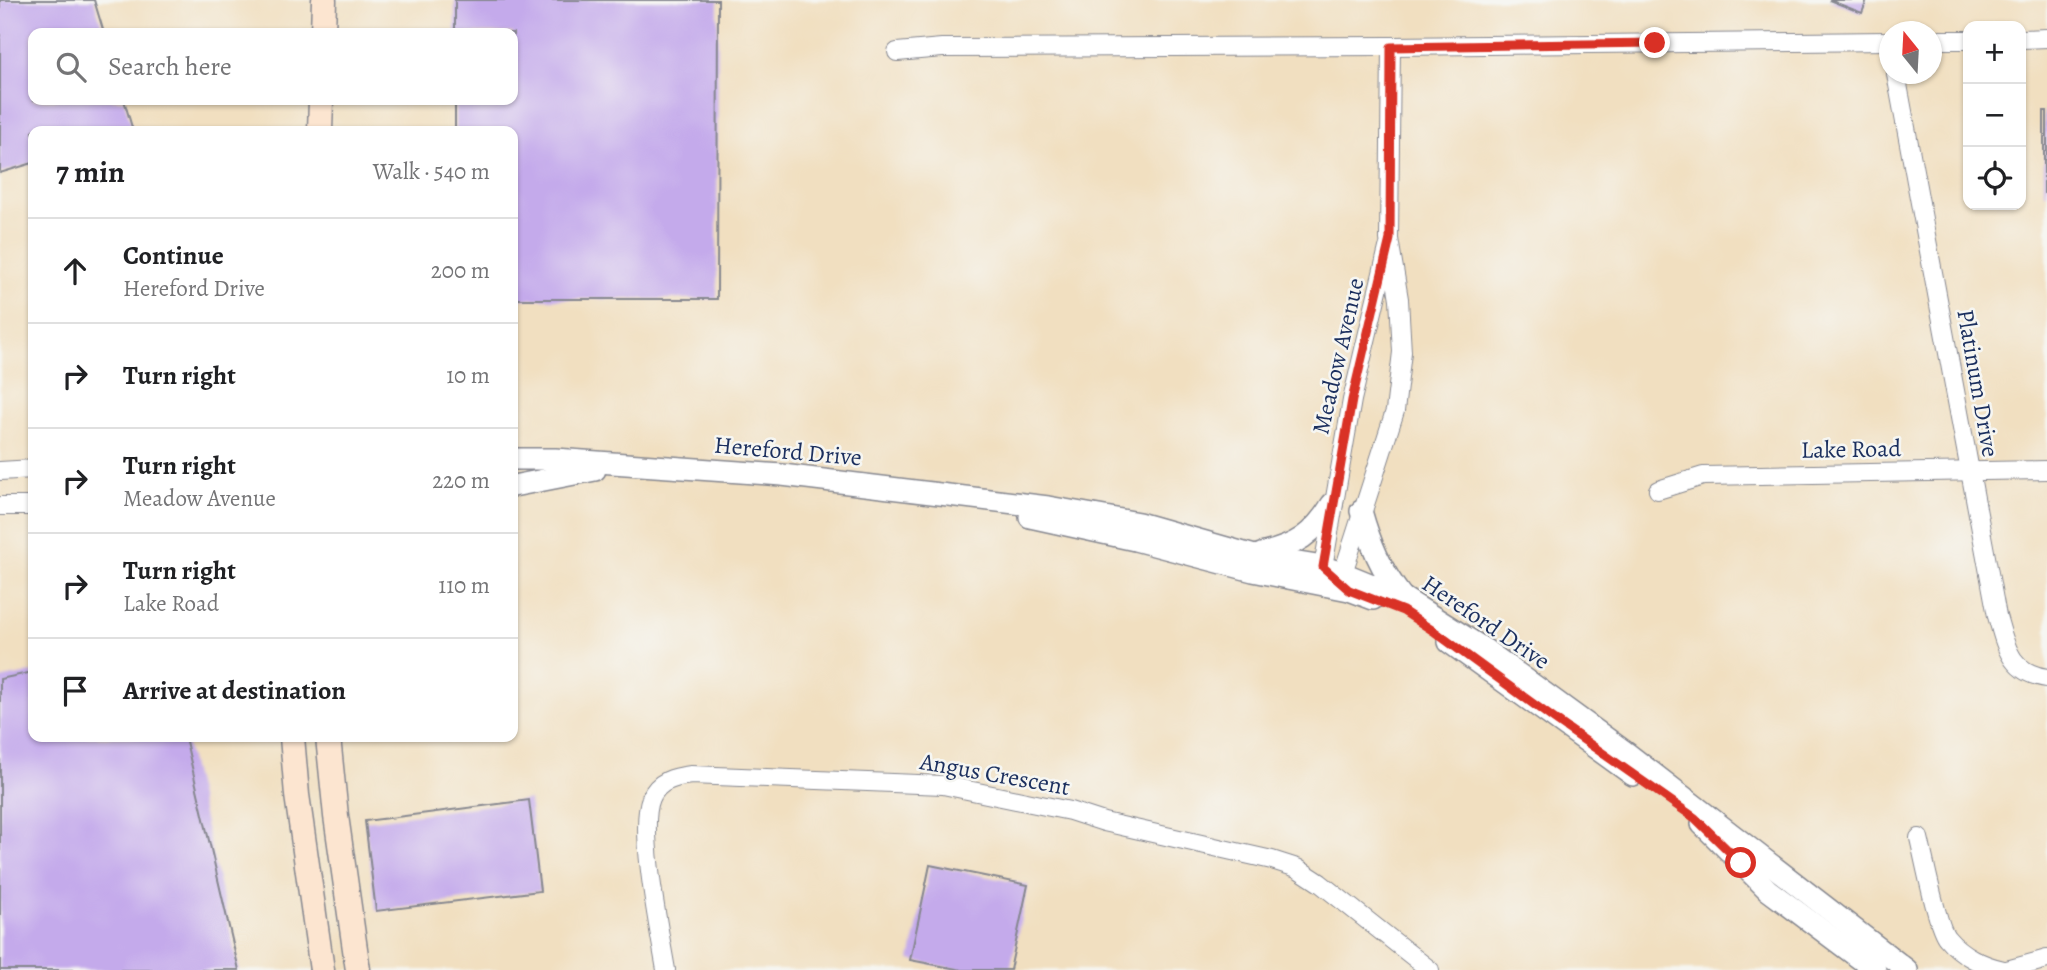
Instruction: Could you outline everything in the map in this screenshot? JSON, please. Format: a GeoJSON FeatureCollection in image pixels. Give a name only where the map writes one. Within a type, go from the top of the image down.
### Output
{"type":"FeatureCollection","features":[{"type":"Feature","properties":{"kind":"main road"},"geometry":{"type":"LineString","coordinates":[[323,28],[324,0]]}},
{"type":"Feature","properties":{"kind":"main road"},"geometry":{"type":"LineString","coordinates":[[320,126],[321,105]]}},
{"type":"Feature","properties":{"kind":"main road"},"geometry":{"type":"LineString","coordinates":[[292,742],[298,808],[322,970]]}},
{"type":"Feature","properties":{"kind":"main road"},"geometry":{"type":"LineString","coordinates":[[329,742],[358,970]]}},
{"type":"Feature","properties":{"kind":"street"},"geometry":{"type":"LineString","coordinates":[[2026,39],[2047,38]]}},
{"type":"Feature","properties":{"kind":"street"},"geometry":{"type":"LineString","coordinates":[[1942,40],[1963,40]]}},
{"type":"Feature","properties":{"kind":"street"},"geometry":{"type":"LineString","coordinates":[[897,52],[942,48],[1391,47],[1879,41]]}},
{"type":"Feature","properties":{"kind":"street","name":"Meadow Avenue"},"geometry":{"type":"LineString","coordinates":[[1331,577],[1353,539],[1395,411],[1402,352],[1399,299],[1390,239],[1391,47]]}},
{"type":"Feature","properties":{"kind":"street","name":"Platinum Drive"},"geometry":{"type":"LineString","coordinates":[[1898,84],[1969,472],[2005,642],[2020,669],[2047,678]]}},
{"type":"Feature","properties":{"kind":"street","name":"Meadow Avenue"},"geometry":{"type":"LineString","coordinates":[[1331,577],[1332,504],[1352,400],[1390,239]]}},
{"type":"Feature","properties":{"kind":"street","name":"Hereford Drive"},"geometry":{"type":"LineString","coordinates":[[518,459],[555,459],[782,475],[1048,507],[1139,523],[1402,597],[1485,649],[1606,737],[1880,965]]}},
{"type":"Feature","properties":{"kind":"street","name":"Hereford Drive"},"geometry":{"type":"LineString","coordinates":[[518,485],[618,465]]}},
{"type":"Feature","properties":{"kind":"street"},"geometry":{"type":"LineString","coordinates":[[0,471],[28,469]]}},
{"type":"Feature","properties":{"kind":"street","name":"Lake Road"},"geometry":{"type":"LineString","coordinates":[[1658,490],[1703,476],[2047,470]]}},
{"type":"Feature","properties":{"kind":"street","name":"Hereford Drive"},"geometry":{"type":"LineString","coordinates":[[953,497],[1037,520],[1135,540],[1253,571],[1331,577],[1403,611],[1695,818],[1768,890],[1880,965],[1907,970]]}},
{"type":"Feature","properties":{"kind":"street"},"geometry":{"type":"LineString","coordinates":[[1255,556],[1278,550],[1306,537],[1318,526],[1332,504]]}},
{"type":"Feature","properties":{"kind":"street"},"geometry":{"type":"LineString","coordinates":[[0,506],[28,506]]}},
{"type":"Feature","properties":{"kind":"street"},"geometry":{"type":"LineString","coordinates":[[1361,511],[1374,553],[1402,597]]}},
{"type":"Feature","properties":{"kind":"street","name":"Angus Crescent"},"geometry":{"type":"LineString","coordinates":[[666,970],[650,863],[647,812],[652,796],[667,780],[691,775],[943,785],[1070,811],[1104,822],[1272,860],[1297,868],[1320,883],[1430,970]]}},
{"type":"Feature","properties":{"kind":"street"},"geometry":{"type":"LineString","coordinates":[[1919,838],[1946,937],[1970,957],[1988,967],[2005,970],[2047,959]]}},
{"type":"Feature","properties":{"kind":"building"},"geometry":{"type":"Polygon","coordinates":[[[0,0],[94,0],[102,28],[28,28],[28,105],[125,105],[132,126],[28,126],[28,165],[0,173],[0,0]]]}},
{"type":"Feature","properties":{"kind":"building"},"geometry":{"type":"Polygon","coordinates":[[[455,0],[718,0],[717,299],[518,299],[518,126],[455,126],[455,105],[518,105],[518,28],[455,28],[455,0]]]}},
{"type":"Feature","properties":{"kind":"building"},"geometry":{"type":"Polygon","coordinates":[[[1829,0],[1867,0],[1862,13],[1829,0]]]}},
{"type":"Feature","properties":{"kind":"building"},"geometry":{"type":"Polygon","coordinates":[[[2044,111],[2047,111],[2047,193],[2044,193],[2044,111]]]}},
{"type":"Feature","properties":{"kind":"building"},"geometry":{"type":"Polygon","coordinates":[[[28,673],[28,742],[186,742],[239,970],[0,970],[0,679],[28,673]]]}},
{"type":"Feature","properties":{"kind":"building"},"geometry":{"type":"Polygon","coordinates":[[[529,800],[540,891],[376,911],[365,821],[529,800]]]}},
{"type":"Feature","properties":{"kind":"building"},"geometry":{"type":"Polygon","coordinates":[[[930,865],[1028,885],[1010,970],[962,970],[910,960],[930,865]]]}},
{"type":"Feature","properties":{"kind":"route"},"geometry":{"type":"LineString","coordinates":[[1655,43],[1391,47],[1390,239],[1352,400],[1323,567],[1349,590],[1403,611],[1435,632],[1695,818],[1741,863]]}}]}
